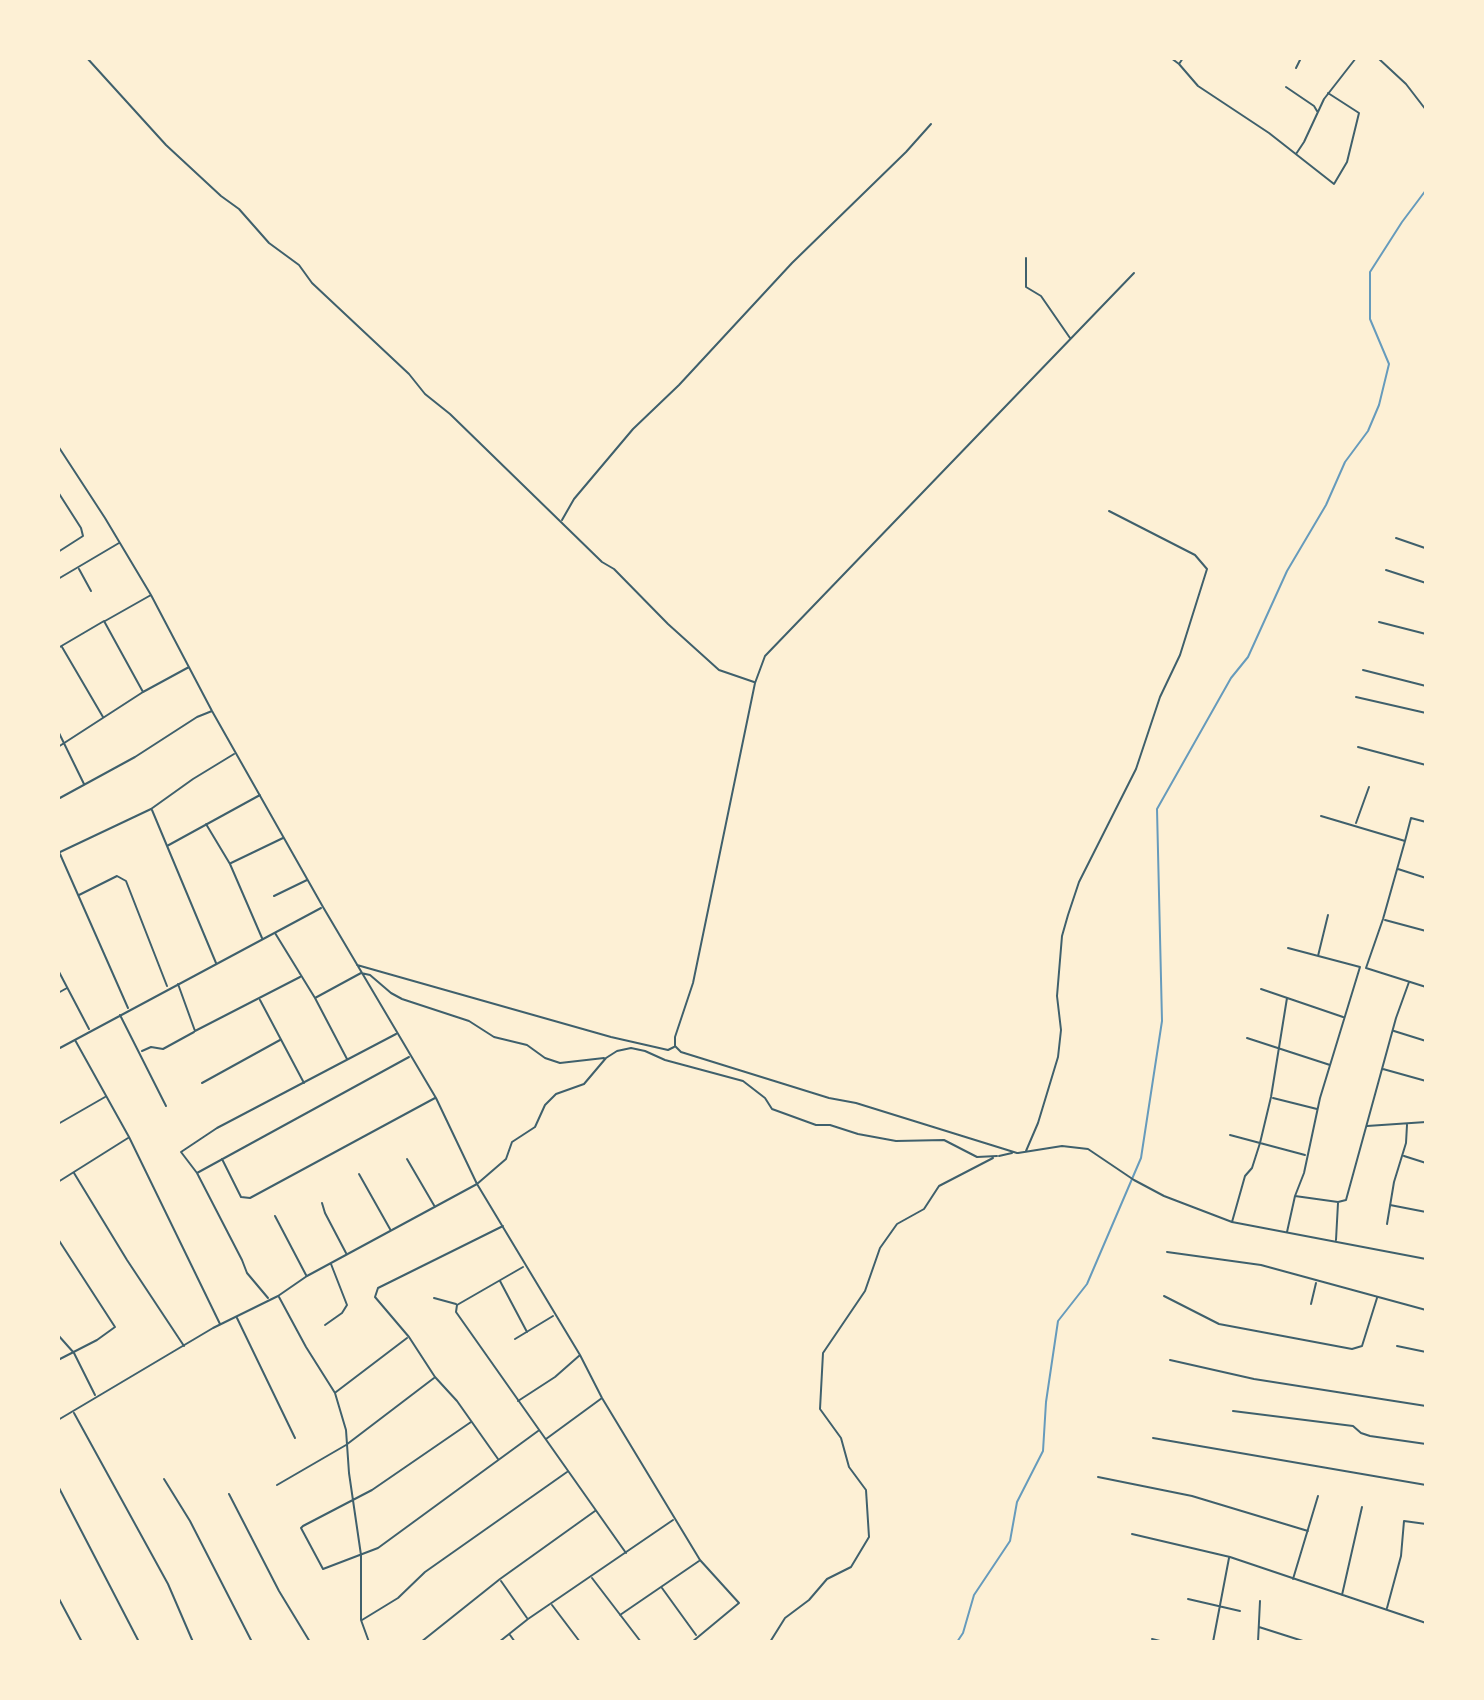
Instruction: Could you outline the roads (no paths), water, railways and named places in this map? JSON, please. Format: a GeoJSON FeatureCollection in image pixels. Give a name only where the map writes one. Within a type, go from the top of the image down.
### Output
{"type":"FeatureCollection","features":[{"type":"Feature","properties":{"kind":"street"},"geometry":{"type":"LineString","coordinates":[[87,58],[166,145],[239,209],[269,243],[299,265],[312,283],[409,374],[425,394],[450,414],[602,562],[614,569],[668,624],[719,670],[755,683]]}},
{"type":"Feature","properties":{"kind":"street"},"geometry":{"type":"LineString","coordinates":[[1171,58],[1198,86],[1269,133],[1330,182],[1336,183],[1347,162],[1359,113],[1328,93]]}},
{"type":"Feature","properties":{"kind":"street"},"geometry":{"type":"LineString","coordinates":[[1179,64],[1183,58]]}},
{"type":"Feature","properties":{"kind":"street"},"geometry":{"type":"LineString","coordinates":[[1296,68],[1301,58]]}},
{"type":"Feature","properties":{"kind":"street"},"geometry":{"type":"LineString","coordinates":[[1295,155],[1328,93],[1356,58]]}},
{"type":"Feature","properties":{"kind":"street"},"geometry":{"type":"LineString","coordinates":[[1378,58],[1406,84],[1426,110]]}},
{"type":"Feature","properties":{"kind":"street"},"geometry":{"type":"LineString","coordinates":[[1382,62],[1385,58]]}},
{"type":"Feature","properties":{"kind":"street"},"geometry":{"type":"LineString","coordinates":[[1286,87],[1314,106],[1317,113]]}},
{"type":"Feature","properties":{"kind":"street"},"geometry":{"type":"LineString","coordinates":[[561,521],[574,499],[633,429],[931,124]]}},
{"type":"Feature","properties":{"kind":"street"},"geometry":{"type":"LineString","coordinates":[[1026,258],[1026,287],[1041,296],[1071,339]]}},
{"type":"Feature","properties":{"kind":"street"},"geometry":{"type":"LineString","coordinates":[[1017,1153],[681,1052],[675,1046],[675,1037],[693,983],[755,683],[765,656],[1134,273]]}},
{"type":"Feature","properties":{"kind":"street"},"geometry":{"type":"LineString","coordinates":[[58,446],[121,542],[323,907],[436,1098],[477,1184],[504,1225],[674,1520],[700,1560],[739,1605],[692,1642]]}},
{"type":"Feature","properties":{"kind":"street"},"geometry":{"type":"LineString","coordinates":[[58,492],[83,536],[58,552]]}},
{"type":"Feature","properties":{"kind":"street"},"geometry":{"type":"LineString","coordinates":[[1026,1152],[1038,1123],[1061,1042],[1057,996],[1062,936],[1068,915],[1079,882],[1136,769],[1160,697],[1180,655],[1207,569],[1195,555],[1109,511]]}},
{"type":"Feature","properties":{"kind":"street"},"geometry":{"type":"LineString","coordinates":[[1396,538],[1426,547]]}},
{"type":"Feature","properties":{"kind":"street"},"geometry":{"type":"LineString","coordinates":[[58,579],[121,542]]}},
{"type":"Feature","properties":{"kind":"street"},"geometry":{"type":"LineString","coordinates":[[79,568],[91,591]]}},
{"type":"Feature","properties":{"kind":"street"},"geometry":{"type":"LineString","coordinates":[[1386,570],[1426,583]]}},
{"type":"Feature","properties":{"kind":"street"},"geometry":{"type":"LineString","coordinates":[[103,717],[60,647],[151,595]]}},
{"type":"Feature","properties":{"kind":"street"},"geometry":{"type":"LineString","coordinates":[[104,621],[143,692]]}},
{"type":"Feature","properties":{"kind":"street"},"geometry":{"type":"LineString","coordinates":[[1379,622],[1426,634]]}},
{"type":"Feature","properties":{"kind":"street"},"geometry":{"type":"LineString","coordinates":[[58,747],[143,692],[189,667]]}},
{"type":"Feature","properties":{"kind":"street"},"geometry":{"type":"LineString","coordinates":[[1363,670],[1426,686]]}},
{"type":"Feature","properties":{"kind":"street"},"geometry":{"type":"LineString","coordinates":[[1356,697],[1426,712]]}},
{"type":"Feature","properties":{"kind":"street"},"geometry":{"type":"LineString","coordinates":[[58,799],[212,711]]}},
{"type":"Feature","properties":{"kind":"street"},"geometry":{"type":"LineString","coordinates":[[58,731],[84,784]]}},
{"type":"Feature","properties":{"kind":"street"},"geometry":{"type":"LineString","coordinates":[[1358,747],[1426,765]]}},
{"type":"Feature","properties":{"kind":"street"},"geometry":{"type":"LineString","coordinates":[[128,1009],[60,854],[151,809],[236,753]]}},
{"type":"Feature","properties":{"kind":"street"},"geometry":{"type":"LineString","coordinates":[[1356,825],[1369,787]]}},
{"type":"Feature","properties":{"kind":"street"},"geometry":{"type":"LineString","coordinates":[[167,847],[261,794]]}},
{"type":"Feature","properties":{"kind":"street"},"geometry":{"type":"LineString","coordinates":[[151,809],[216,963]]}},
{"type":"Feature","properties":{"kind":"street"},"geometry":{"type":"LineString","coordinates":[[1321,816],[1405,841]]}},
{"type":"Feature","properties":{"kind":"street"},"geometry":{"type":"LineString","coordinates":[[1366,968],[1411,818],[1426,822]]}},
{"type":"Feature","properties":{"kind":"street"},"geometry":{"type":"LineString","coordinates":[[206,824],[230,864],[262,938]]}},
{"type":"Feature","properties":{"kind":"street"},"geometry":{"type":"LineString","coordinates":[[230,864],[285,837]]}},
{"type":"Feature","properties":{"kind":"street"},"geometry":{"type":"LineString","coordinates":[[1398,869],[1426,878]]}},
{"type":"Feature","properties":{"kind":"street"},"geometry":{"type":"LineString","coordinates":[[78,896],[117,876],[126,881],[167,988]]}},
{"type":"Feature","properties":{"kind":"street"},"geometry":{"type":"LineString","coordinates":[[274,896],[308,879]]}},
{"type":"Feature","properties":{"kind":"street"},"geometry":{"type":"LineString","coordinates":[[58,1049],[323,907]]}},
{"type":"Feature","properties":{"kind":"street"},"geometry":{"type":"LineString","coordinates":[[1318,956],[1328,915]]}},
{"type":"Feature","properties":{"kind":"street"},"geometry":{"type":"LineString","coordinates":[[1383,919],[1426,931]]}},
{"type":"Feature","properties":{"kind":"street"},"geometry":{"type":"LineString","coordinates":[[275,933],[315,998],[347,1060]]}},
{"type":"Feature","properties":{"kind":"street"},"geometry":{"type":"LineString","coordinates":[[1288,948],[1426,987]]}},
{"type":"Feature","properties":{"kind":"street"},"geometry":{"type":"LineString","coordinates":[[357,965],[611,1037],[668,1050],[675,1046]]}},
{"type":"Feature","properties":{"kind":"street"},"geometry":{"type":"LineString","coordinates":[[1287,1232],[1343,1017],[1360,967]]}},
{"type":"Feature","properties":{"kind":"street"},"geometry":{"type":"LineString","coordinates":[[58,970],[90,1031]]}},
{"type":"Feature","properties":{"kind":"street"},"geometry":{"type":"LineString","coordinates":[[315,998],[361,973],[370,975],[402,999],[469,1021],[494,1037],[527,1045],[545,1058],[569,1063],[606,1058]]}},
{"type":"Feature","properties":{"kind":"street"},"geometry":{"type":"LineString","coordinates":[[140,1051],[151,1047],[163,1049],[302,977]]}},
{"type":"Feature","properties":{"kind":"street"},"geometry":{"type":"LineString","coordinates":[[1295,1196],[1338,1202],[1347,1197],[1409,982]]}},
{"type":"Feature","properties":{"kind":"street"},"geometry":{"type":"LineString","coordinates":[[178,984],[195,1031]]}},
{"type":"Feature","properties":{"kind":"street"},"geometry":{"type":"LineString","coordinates":[[58,993],[67,988]]}},
{"type":"Feature","properties":{"kind":"street"},"geometry":{"type":"LineString","coordinates":[[1261,989],[1343,1017]]}},
{"type":"Feature","properties":{"kind":"street"},"geometry":{"type":"LineString","coordinates":[[1232,1222],[1245,1176],[1252,1168],[1260,1143],[1280,1056],[1277,1047],[1287,998]]}},
{"type":"Feature","properties":{"kind":"street"},"geometry":{"type":"LineString","coordinates":[[260,999],[304,1083]]}},
{"type":"Feature","properties":{"kind":"street"},"geometry":{"type":"LineString","coordinates":[[119,1014],[166,1106]]}},
{"type":"Feature","properties":{"kind":"street"},"geometry":{"type":"LineString","coordinates":[[1393,1031],[1426,1041]]}},
{"type":"Feature","properties":{"kind":"street"},"geometry":{"type":"LineString","coordinates":[[269,1299],[247,1273],[182,1149],[396,1034]]}},
{"type":"Feature","properties":{"kind":"street"},"geometry":{"type":"LineString","coordinates":[[1247,1038],[1330,1065]]}},
{"type":"Feature","properties":{"kind":"street"},"geometry":{"type":"LineString","coordinates":[[75,1040],[129,1137],[221,1326]]}},
{"type":"Feature","properties":{"kind":"street"},"geometry":{"type":"LineString","coordinates":[[202,1083],[281,1040]]}},
{"type":"Feature","properties":{"kind":"street"},"geometry":{"type":"LineString","coordinates":[[58,1420],[184,1346],[278,1296],[330,1263],[477,1184],[506,1159],[512,1142],[535,1127],[545,1105],[556,1094],[584,1084],[606,1058],[617,1051],[631,1048],[743,1081],[765,1098],[772,1109],[816,1125],[830,1125],[896,1141],[944,1140],[977,1157],[1051,1147],[1080,1147],[1100,1155],[1134,1180],[1164,1196],[1232,1222],[1426,1259]]}},
{"type":"Feature","properties":{"kind":"street"},"geometry":{"type":"LineString","coordinates":[[197,1173],[410,1057]]}},
{"type":"Feature","properties":{"kind":"street"},"geometry":{"type":"LineString","coordinates":[[1382,1069],[1426,1081]]}},
{"type":"Feature","properties":{"kind":"street"},"geometry":{"type":"LineString","coordinates":[[58,1124],[107,1097]]}},
{"type":"Feature","properties":{"kind":"street"},"geometry":{"type":"LineString","coordinates":[[1271,1097],[1318,1110]]}},
{"type":"Feature","properties":{"kind":"street"},"geometry":{"type":"LineString","coordinates":[[222,1159],[241,1197],[250,1198],[436,1098]]}},
{"type":"Feature","properties":{"kind":"street"},"geometry":{"type":"LineString","coordinates":[[1366,1126],[1426,1122]]}},
{"type":"Feature","properties":{"kind":"street"},"geometry":{"type":"LineString","coordinates":[[1387,1224],[1407,1125]]}},
{"type":"Feature","properties":{"kind":"street"},"geometry":{"type":"LineString","coordinates":[[1230,1135],[1306,1155]]}},
{"type":"Feature","properties":{"kind":"street"},"geometry":{"type":"LineString","coordinates":[[58,1182],[129,1137]]}},
{"type":"Feature","properties":{"kind":"street"},"geometry":{"type":"LineString","coordinates":[[1403,1155],[1426,1163]]}},
{"type":"Feature","properties":{"kind":"street"},"geometry":{"type":"LineString","coordinates":[[770,1642],[785,1618],[809,1600],[827,1579],[851,1567],[869,1537],[866,1490],[849,1467],[841,1438],[820,1409],[823,1353],[865,1291],[880,1248],[897,1224],[924,1209],[939,1186],[997,1156]]}},
{"type":"Feature","properties":{"kind":"street"},"geometry":{"type":"LineString","coordinates":[[407,1159],[435,1207]]}},
{"type":"Feature","properties":{"kind":"street"},"geometry":{"type":"LineString","coordinates":[[74,1173],[184,1346]]}},
{"type":"Feature","properties":{"kind":"street"},"geometry":{"type":"LineString","coordinates":[[359,1174],[391,1230]]}},
{"type":"Feature","properties":{"kind":"street"},"geometry":{"type":"LineString","coordinates":[[1336,1240],[1338,1202]]}},
{"type":"Feature","properties":{"kind":"street"},"geometry":{"type":"LineString","coordinates":[[322,1203],[347,1254]]}},
{"type":"Feature","properties":{"kind":"street"},"geometry":{"type":"LineString","coordinates":[[1389,1204],[1426,1212]]}},
{"type":"Feature","properties":{"kind":"street"},"geometry":{"type":"LineString","coordinates":[[275,1216],[307,1276]]}},
{"type":"Feature","properties":{"kind":"street"},"geometry":{"type":"LineString","coordinates":[[499,1459],[457,1401],[435,1377],[409,1337],[375,1297],[378,1288],[504,1225]]}},
{"type":"Feature","properties":{"kind":"street"},"geometry":{"type":"LineString","coordinates":[[58,1239],[115,1327],[58,1360]]}},
{"type":"Feature","properties":{"kind":"street"},"geometry":{"type":"LineString","coordinates":[[1167,1252],[1253,1264],[1426,1310]]}},
{"type":"Feature","properties":{"kind":"street"},"geometry":{"type":"LineString","coordinates":[[325,1325],[342,1313],[347,1305],[330,1263]]}},
{"type":"Feature","properties":{"kind":"street"},"geometry":{"type":"LineString","coordinates":[[434,1298],[457,1305],[525,1266]]}},
{"type":"Feature","properties":{"kind":"street"},"geometry":{"type":"LineString","coordinates":[[500,1281],[527,1332]]}},
{"type":"Feature","properties":{"kind":"street"},"geometry":{"type":"LineString","coordinates":[[1311,1304],[1317,1282]]}},
{"type":"Feature","properties":{"kind":"street"},"geometry":{"type":"LineString","coordinates":[[278,1296],[335,1393],[346,1430],[361,1555],[361,1620],[369,1642]]}},
{"type":"Feature","properties":{"kind":"street"},"geometry":{"type":"LineString","coordinates":[[1164,1296],[1219,1324],[1352,1349],[1362,1346],[1377,1297]]}},
{"type":"Feature","properties":{"kind":"street"},"geometry":{"type":"LineString","coordinates":[[457,1305],[456,1312],[517,1402],[626,1553]]}},
{"type":"Feature","properties":{"kind":"street"},"geometry":{"type":"LineString","coordinates":[[515,1339],[554,1315]]}},
{"type":"Feature","properties":{"kind":"street"},"geometry":{"type":"LineString","coordinates":[[236,1317],[295,1438]]}},
{"type":"Feature","properties":{"kind":"street"},"geometry":{"type":"LineString","coordinates":[[58,1335],[74,1353],[96,1397]]}},
{"type":"Feature","properties":{"kind":"street"},"geometry":{"type":"LineString","coordinates":[[335,1393],[409,1337]]}},
{"type":"Feature","properties":{"kind":"street"},"geometry":{"type":"LineString","coordinates":[[1397,1346],[1426,1352]]}},
{"type":"Feature","properties":{"kind":"street"},"geometry":{"type":"LineString","coordinates":[[517,1402],[555,1377],[580,1355]]}},
{"type":"Feature","properties":{"kind":"street"},"geometry":{"type":"LineString","coordinates":[[1170,1360],[1254,1379],[1426,1406]]}},
{"type":"Feature","properties":{"kind":"street"},"geometry":{"type":"LineString","coordinates":[[277,1485],[346,1445],[435,1377]]}},
{"type":"Feature","properties":{"kind":"street"},"geometry":{"type":"LineString","coordinates":[[545,1440],[604,1400]]}},
{"type":"Feature","properties":{"kind":"street"},"geometry":{"type":"LineString","coordinates":[[1233,1411],[1353,1426],[1370,1436],[1426,1444]]}},
{"type":"Feature","properties":{"kind":"street"},"geometry":{"type":"LineString","coordinates":[[74,1412],[168,1584],[193,1642]]}},
{"type":"Feature","properties":{"kind":"street"},"geometry":{"type":"LineString","coordinates":[[471,1422],[353,1501],[301,1528],[323,1569],[378,1548],[538,1431]]}},
{"type":"Feature","properties":{"kind":"street"},"geometry":{"type":"LineString","coordinates":[[1153,1438],[1426,1485]]}},
{"type":"Feature","properties":{"kind":"street"},"geometry":{"type":"LineString","coordinates":[[361,1620],[398,1598],[425,1572],[567,1472]]}},
{"type":"Feature","properties":{"kind":"street"},"geometry":{"type":"LineString","coordinates":[[1098,1477],[1192,1496],[1308,1531]]}},
{"type":"Feature","properties":{"kind":"street"},"geometry":{"type":"LineString","coordinates":[[164,1479],[190,1521],[252,1642]]}},
{"type":"Feature","properties":{"kind":"street"},"geometry":{"type":"LineString","coordinates":[[58,1486],[139,1642]]}},
{"type":"Feature","properties":{"kind":"street"},"geometry":{"type":"LineString","coordinates":[[229,1494],[279,1591],[310,1642]]}},
{"type":"Feature","properties":{"kind":"street"},"geometry":{"type":"LineString","coordinates":[[1293,1579],[1318,1496]]}},
{"type":"Feature","properties":{"kind":"street"},"geometry":{"type":"LineString","coordinates":[[1342,1595],[1362,1507]]}},
{"type":"Feature","properties":{"kind":"street"},"geometry":{"type":"LineString","coordinates":[[421,1642],[500,1579],[595,1511]]}},
{"type":"Feature","properties":{"kind":"street"},"geometry":{"type":"LineString","coordinates":[[499,1642],[674,1520]]}},
{"type":"Feature","properties":{"kind":"street"},"geometry":{"type":"LineString","coordinates":[[1386,1609],[1401,1556],[1404,1521],[1426,1524]]}},
{"type":"Feature","properties":{"kind":"street"},"geometry":{"type":"LineString","coordinates":[[1132,1534],[1230,1557],[1426,1623]]}},
{"type":"Feature","properties":{"kind":"street"},"geometry":{"type":"LineString","coordinates":[[1213,1642],[1230,1557]]}},
{"type":"Feature","properties":{"kind":"street"},"geometry":{"type":"LineString","coordinates":[[620,1615],[700,1560]]}},
{"type":"Feature","properties":{"kind":"street"},"geometry":{"type":"LineString","coordinates":[[591,1577],[641,1642]]}},
{"type":"Feature","properties":{"kind":"street"},"geometry":{"type":"LineString","coordinates":[[500,1579],[528,1619]]}},
{"type":"Feature","properties":{"kind":"street"},"geometry":{"type":"LineString","coordinates":[[662,1587],[697,1637]]}},
{"type":"Feature","properties":{"kind":"street"},"geometry":{"type":"LineString","coordinates":[[58,1597],[82,1642]]}},
{"type":"Feature","properties":{"kind":"street"},"geometry":{"type":"LineString","coordinates":[[1188,1599],[1240,1611]]}},
{"type":"Feature","properties":{"kind":"street"},"geometry":{"type":"LineString","coordinates":[[1258,1642],[1260,1601]]}},
{"type":"Feature","properties":{"kind":"street"},"geometry":{"type":"LineString","coordinates":[[551,1604],[580,1642]]}},
{"type":"Feature","properties":{"kind":"street"},"geometry":{"type":"LineString","coordinates":[[1259,1627],[1306,1642]]}},
{"type":"Feature","properties":{"kind":"street"},"geometry":{"type":"LineString","coordinates":[[509,1634],[515,1642]]}},
{"type":"Feature","properties":{"kind":"street"},"geometry":{"type":"LineString","coordinates":[[1152,1639],[1164,1642]]}},
{"type":"Feature","properties":{"kind":"waterway"},"geometry":{"type":"LineString","coordinates":[[957,1642],[963,1633],[974,1595],[1010,1541],[1017,1502],[1043,1451],[1046,1402],[1058,1321],[1087,1284],[1141,1158],[1162,1021],[1157,809],[1231,678],[1248,657],[1287,571],[1326,505],[1345,462],[1368,431],[1379,405],[1389,364],[1370,319],[1370,272],[1426,190]]}}]}
